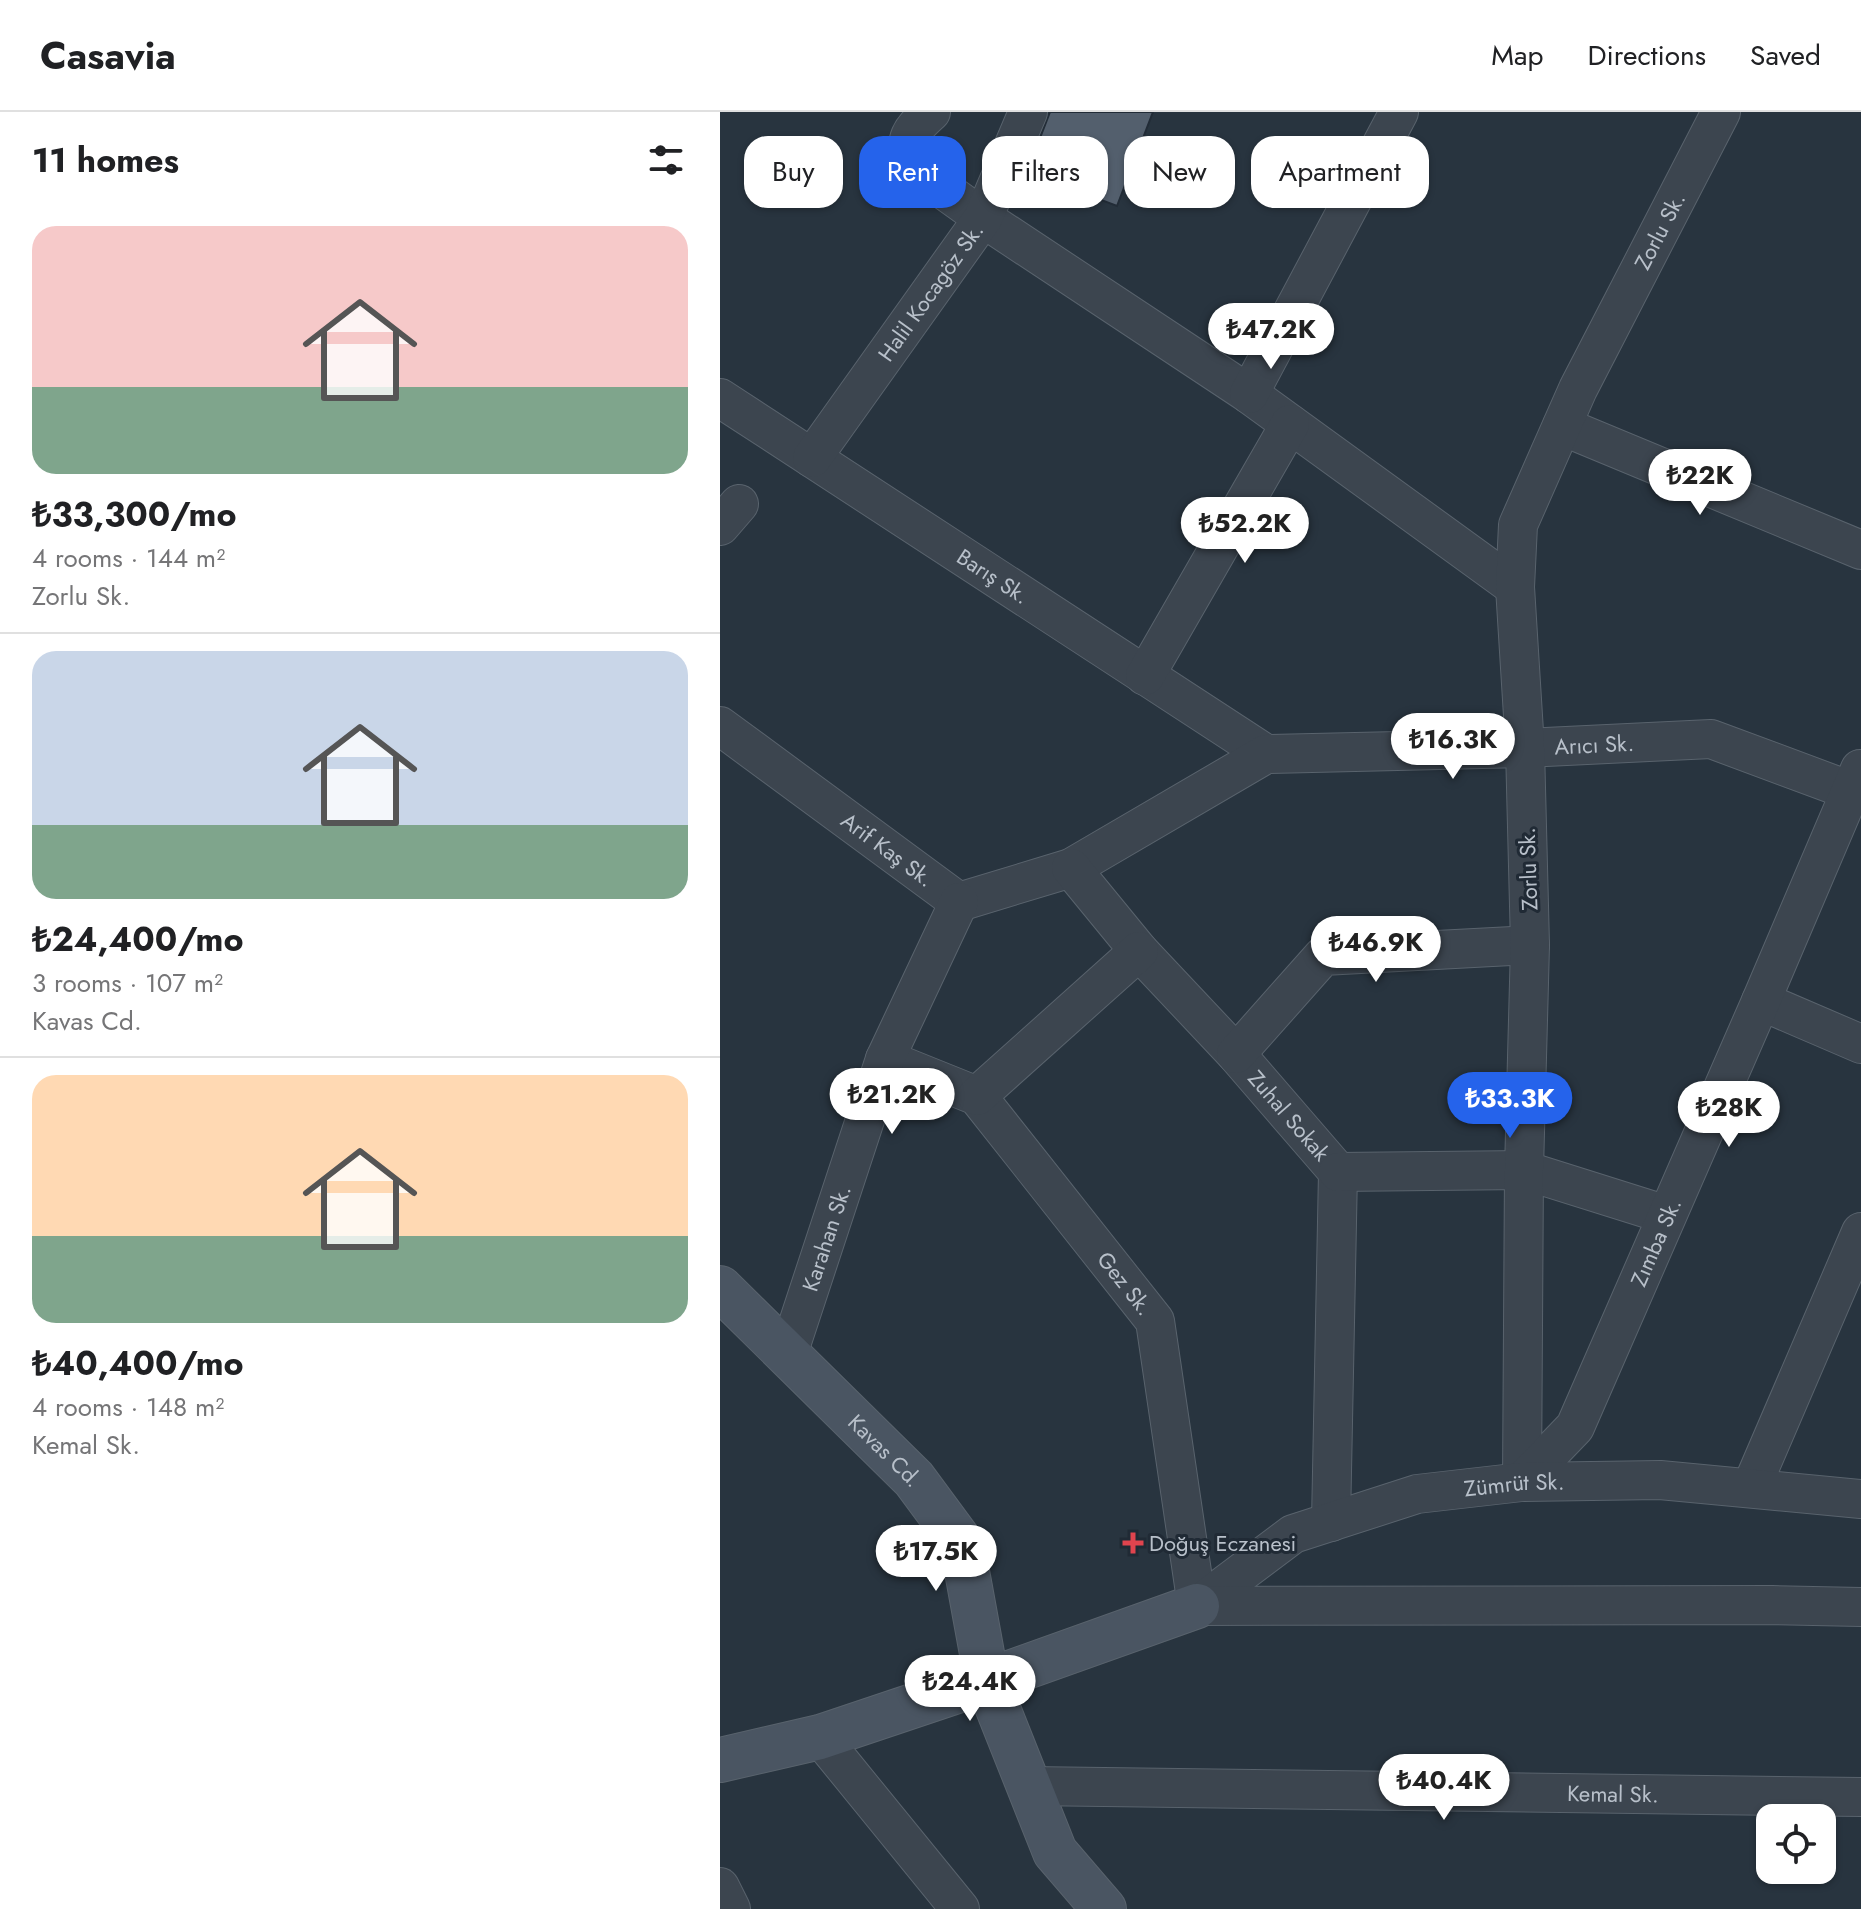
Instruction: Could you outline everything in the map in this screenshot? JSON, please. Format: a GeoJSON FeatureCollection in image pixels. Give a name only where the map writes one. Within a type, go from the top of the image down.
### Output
{"type":"FeatureCollection","features":[{"type":"Feature","properties":{"kind":"street"},"geometry":{"type":"LineString","coordinates":[[931,112],[911,133],[908,155],[912,167],[983,218],[1249,394],[1515,587]]}},
{"type":"Feature","properties":{"kind":"street","name":"Halil Kocagöz Sk."},"geometry":{"type":"LineString","coordinates":[[812,458],[983,218],[1028,112]]}},
{"type":"Feature","properties":{"kind":"street"},"geometry":{"type":"LineString","coordinates":[[1249,394],[1399,112]]}},
{"type":"Feature","properties":{"kind":"street","name":"Zorlu Sk."},"geometry":{"type":"LineString","coordinates":[[1522,1482],[1524,1170],[1530,945],[1525,748],[1515,587],[1518,525],[1578,389],[1721,112]]}},
{"type":"Feature","properties":{"kind":"street","name":"Barış Sk."},"geometry":{"type":"LineString","coordinates":[[720,398],[1266,754]]}},
{"type":"Feature","properties":{"kind":"street"},"geometry":{"type":"LineString","coordinates":[[1145,676],[1290,424]]}},
{"type":"Feature","properties":{"kind":"street"},"geometry":{"type":"LineString","coordinates":[[1562,426],[1861,550]]}},
{"type":"Feature","properties":{"kind":"street","name":"Arif Kaş Sk."},"geometry":{"type":"LineString","coordinates":[[720,726],[959,902]]}},
{"type":"Feature","properties":{"kind":"street","name":"Arıcı Sk."},"geometry":{"type":"LineString","coordinates":[[1071,868],[1266,754],[1525,748],[1711,739],[1856,779]]}},
{"type":"Feature","properties":{"kind":"street","name":"Zımba Sk."},"geometry":{"type":"LineString","coordinates":[[1522,1482],[1575,1427],[1856,779]]}},
{"type":"Feature","properties":{"kind":"street"},"geometry":{"type":"LineString","coordinates":[[959,902],[1071,868]]}},
{"type":"Feature","properties":{"kind":"street","name":"Zuhal Sokak"},"geometry":{"type":"LineString","coordinates":[[1071,868],[1139,951],[1236,1054],[1338,1172],[1331,1522]]}},
{"type":"Feature","properties":{"kind":"street","name":"Karahan Sk."},"geometry":{"type":"LineString","coordinates":[[788,1354],[885,1059],[959,902]]}},
{"type":"Feature","properties":{"kind":"street"},"geometry":{"type":"LineString","coordinates":[[1236,1054],[1323,956],[1530,945]]}},
{"type":"Feature","properties":{"kind":"street"},"geometry":{"type":"LineString","coordinates":[[977,1096],[1139,951]]}},
{"type":"Feature","properties":{"kind":"street"},"geometry":{"type":"LineString","coordinates":[[1761,1001],[1861,1044]]}},
{"type":"Feature","properties":{"kind":"street","name":"Gez Sk."},"geometry":{"type":"LineString","coordinates":[[885,1059],[977,1096],[1155,1321],[1197,1606]]}},
{"type":"Feature","properties":{"kind":"street"},"geometry":{"type":"LineString","coordinates":[[1338,1172],[1524,1170],[1667,1215]]}},
{"type":"Feature","properties":{"kind":"street"},"geometry":{"type":"LineString","coordinates":[[1751,1488],[1861,1232]]}},
{"type":"Feature","properties":{"kind":"street","name":"Kavas Cd."},"geometry":{"type":"LineString","coordinates":[[720,1288],[914,1479],[962,1544],[987,1681],[1055,1852],[1104,1909]]}},
{"type":"Feature","properties":{"kind":"street","name":"Zümrüt Sk."},"geometry":{"type":"LineString","coordinates":[[1197,1606],[1293,1534],[1417,1494],[1522,1482],[1660,1480],[1861,1499]]}},
{"type":"Feature","properties":{"kind":"street"},"geometry":{"type":"LineString","coordinates":[[720,1760],[820,1737],[1197,1606],[1861,1607]]}},
{"type":"Feature","properties":{"kind":"street"},"geometry":{"type":"LineString","coordinates":[[820,1737],[960,1909]]}},
{"type":"Feature","properties":{"kind":"street","name":"Kemal Sk."},"geometry":{"type":"LineString","coordinates":[[1029,1786],[1861,1797]]}},
{"type":"Feature","properties":{"kind":"street"},"geometry":{"type":"LineString","coordinates":[[720,1887],[731,1909]]}},
{"type":"Feature","properties":{"kind":"building"},"geometry":{"type":"Polygon","coordinates":[[[1050,112],[1153,112],[1144,136],[1124,136],[1124,188],[1117,206],[1108,203],[1108,136],[1041,136],[1050,112]]]}},
{"type":"Feature","properties":{"kind":"place","name":"Doğuş Eczanesi"},"geometry":{"type":"Point","coordinates":[1133,1543]}}]}
